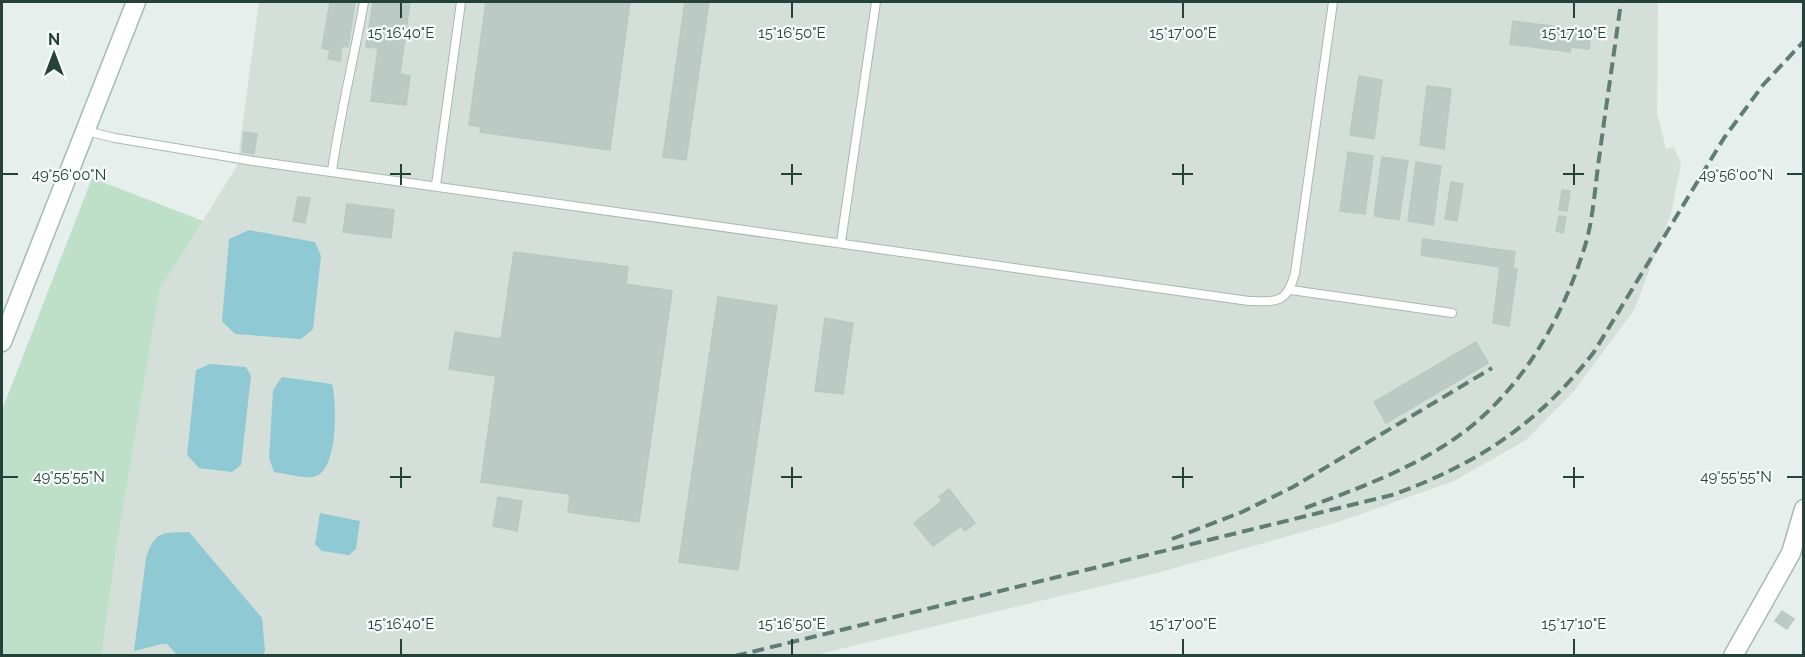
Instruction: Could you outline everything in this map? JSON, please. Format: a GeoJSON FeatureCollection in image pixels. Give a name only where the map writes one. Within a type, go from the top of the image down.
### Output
{"type":"FeatureCollection","features":[{"type":"Feature","properties":{"kind":"main road"},"geometry":{"type":"LineString","coordinates":[[2,342],[136,2]]}},
{"type":"Feature","properties":{"kind":"main road"},"geometry":{"type":"LineString","coordinates":[[1733,656],[1791,553],[1803,509]]}},
{"type":"Feature","properties":{"kind":"lane"},"geometry":{"type":"LineString","coordinates":[[332,171],[340,115],[347,94],[364,2]]}},
{"type":"Feature","properties":{"kind":"lane"},"geometry":{"type":"LineString","coordinates":[[436,185],[461,2]]}},
{"type":"Feature","properties":{"kind":"lane"},"geometry":{"type":"LineString","coordinates":[[841,242],[876,2]]}},
{"type":"Feature","properties":{"kind":"lane"},"geometry":{"type":"LineString","coordinates":[[85,130],[115,138],[332,171],[1269,302],[1284,298],[1291,290],[1295,273],[1333,2]]}},
{"type":"Feature","properties":{"kind":"lane"},"geometry":{"type":"LineString","coordinates":[[1291,290],[1452,313]]}},
{"type":"Feature","properties":{"kind":"shaded area"},"geometry":{"type":"Polygon","coordinates":[[[259,2],[1658,2],[1657,113],[1666,149],[1674,147],[1681,164],[1671,214],[1634,310],[1574,391],[1526,440],[1454,481],[1338,522],[1161,572],[815,655],[102,656],[116,552],[160,289],[237,166],[259,2]]]}},
{"type":"Feature","properties":{"kind":"green space"},"geometry":{"type":"Polygon","coordinates":[[[92,178],[203,221],[160,289],[116,552],[102,655],[2,655],[2,410],[92,178]]]}},
{"type":"Feature","properties":{"kind":"water"},"geometry":{"type":"Polygon","coordinates":[[[249,230],[315,242],[321,256],[313,329],[301,339],[235,334],[222,321],[229,239],[249,230]]]}},
{"type":"Feature","properties":{"kind":"water"},"geometry":{"type":"Polygon","coordinates":[[[210,364],[246,367],[251,376],[241,465],[232,472],[199,468],[187,455],[196,370],[210,364]]]}},
{"type":"Feature","properties":{"kind":"water"},"geometry":{"type":"Polygon","coordinates":[[[282,377],[332,384],[335,420],[332,449],[323,471],[316,476],[301,477],[274,472],[269,458],[273,390],[282,377]]]}},
{"type":"Feature","properties":{"kind":"water"},"geometry":{"type":"Polygon","coordinates":[[[320,513],[360,521],[356,549],[349,555],[322,551],[315,544],[320,513]]]}},
{"type":"Feature","properties":{"kind":"water"},"geometry":{"type":"Polygon","coordinates":[[[189,532],[262,618],[265,651],[263,655],[177,655],[167,644],[134,651],[149,549],[156,538],[161,535],[189,532]]]}},
{"type":"Feature","properties":{"kind":"building"},"geometry":{"type":"Polygon","coordinates":[[[330,2],[355,2],[348,47],[342,46],[340,61],[328,59],[330,50],[322,48],[330,2]]]}},
{"type":"Feature","properties":{"kind":"building"},"geometry":{"type":"Polygon","coordinates":[[[373,2],[410,2],[400,74],[410,76],[406,105],[371,101],[378,48],[366,47],[373,2]]]}},
{"type":"Feature","properties":{"kind":"building"},"geometry":{"type":"Polygon","coordinates":[[[486,2],[630,2],[610,150],[480,132],[481,127],[469,125],[486,2]]]}},
{"type":"Feature","properties":{"kind":"building"},"geometry":{"type":"Polygon","coordinates":[[[685,2],[709,2],[686,160],[663,157],[685,2]]]}},
{"type":"Feature","properties":{"kind":"building"},"geometry":{"type":"Polygon","coordinates":[[[1513,21],[1591,31],[1589,49],[1571,47],[1570,52],[1510,44],[1513,21]]]}},
{"type":"Feature","properties":{"kind":"building"},"geometry":{"type":"Polygon","coordinates":[[[1359,76],[1382,80],[1374,139],[1350,135],[1359,76]]]}},
{"type":"Feature","properties":{"kind":"building"},"geometry":{"type":"Polygon","coordinates":[[[1427,86],[1451,89],[1444,149],[1420,145],[1427,86]]]}},
{"type":"Feature","properties":{"kind":"building"},"geometry":{"type":"Polygon","coordinates":[[[244,132],[257,134],[254,154],[242,152],[244,132]]]}},
{"type":"Feature","properties":{"kind":"building"},"geometry":{"type":"Polygon","coordinates":[[[1348,152],[1373,156],[1365,214],[1340,211],[1348,152]]]}},
{"type":"Feature","properties":{"kind":"building"},"geometry":{"type":"Polygon","coordinates":[[[1382,157],[1408,161],[1399,220],[1374,216],[1382,157]]]}},
{"type":"Feature","properties":{"kind":"building"},"geometry":{"type":"Polygon","coordinates":[[[1416,162],[1441,166],[1433,225],[1408,221],[1416,162]]]}},
{"type":"Feature","properties":{"kind":"building"},"geometry":{"type":"Polygon","coordinates":[[[1451,182],[1463,184],[1457,221],[1445,219],[1451,182]]]}},
{"type":"Feature","properties":{"kind":"building"},"geometry":{"type":"Polygon","coordinates":[[[1562,190],[1570,191],[1567,211],[1559,210],[1562,190]]]}},
{"type":"Feature","properties":{"kind":"building"},"geometry":{"type":"Polygon","coordinates":[[[298,197],[310,198],[305,223],[293,221],[298,197]]]}},
{"type":"Feature","properties":{"kind":"building"},"geometry":{"type":"Polygon","coordinates":[[[347,204],[394,210],[391,238],[343,232],[347,204]]]}},
{"type":"Feature","properties":{"kind":"building"},"geometry":{"type":"Polygon","coordinates":[[[1559,216],[1566,217],[1563,233],[1556,231],[1559,216]]]}},
{"type":"Feature","properties":{"kind":"building"},"geometry":{"type":"Polygon","coordinates":[[[1423,239],[1515,252],[1513,268],[1517,269],[1509,326],[1493,323],[1500,267],[1421,255],[1423,239]]]}},
{"type":"Feature","properties":{"kind":"building"},"geometry":{"type":"Polygon","coordinates":[[[514,252],[628,267],[626,284],[672,291],[639,522],[568,512],[570,494],[481,482],[496,376],[449,369],[455,332],[501,339],[514,252]]]}},
{"type":"Feature","properties":{"kind":"building"},"geometry":{"type":"Polygon","coordinates":[[[718,297],[777,306],[738,570],[679,562],[718,297]]]}},
{"type":"Feature","properties":{"kind":"building"},"geometry":{"type":"Polygon","coordinates":[[[825,318],[853,323],[843,394],[815,391],[825,318]]]}},
{"type":"Feature","properties":{"kind":"building"},"geometry":{"type":"Polygon","coordinates":[[[1476,342],[1488,363],[1386,423],[1374,402],[1476,342]]]}},
{"type":"Feature","properties":{"kind":"building"},"geometry":{"type":"Polygon","coordinates":[[[949,489],[975,523],[965,531],[961,526],[933,546],[914,523],[942,501],[939,497],[949,489]]]}},
{"type":"Feature","properties":{"kind":"building"},"geometry":{"type":"Polygon","coordinates":[[[498,497],[522,501],[517,531],[493,526],[498,497]]]}},
{"type":"Feature","properties":{"kind":"building"},"geometry":{"type":"Polygon","coordinates":[[[1782,611],[1794,619],[1787,629],[1775,621],[1782,611]]]}},
{"type":"Feature","properties":{"kind":"railway"},"geometry":{"type":"LineString","coordinates":[[1305,508],[1388,476],[1427,456],[1464,432],[1505,394],[1538,350],[1564,301],[1590,228],[1621,2]]}},
{"type":"Feature","properties":{"kind":"railway"},"geometry":{"type":"LineString","coordinates":[[735,656],[1392,495],[1452,470],[1479,455],[1528,421],[1573,378],[1594,352],[1724,138],[1763,85],[1804,41]]}},
{"type":"Feature","properties":{"kind":"railway"},"geometry":{"type":"LineString","coordinates":[[1172,539],[1242,512],[1293,487],[1492,368]]}}]}
